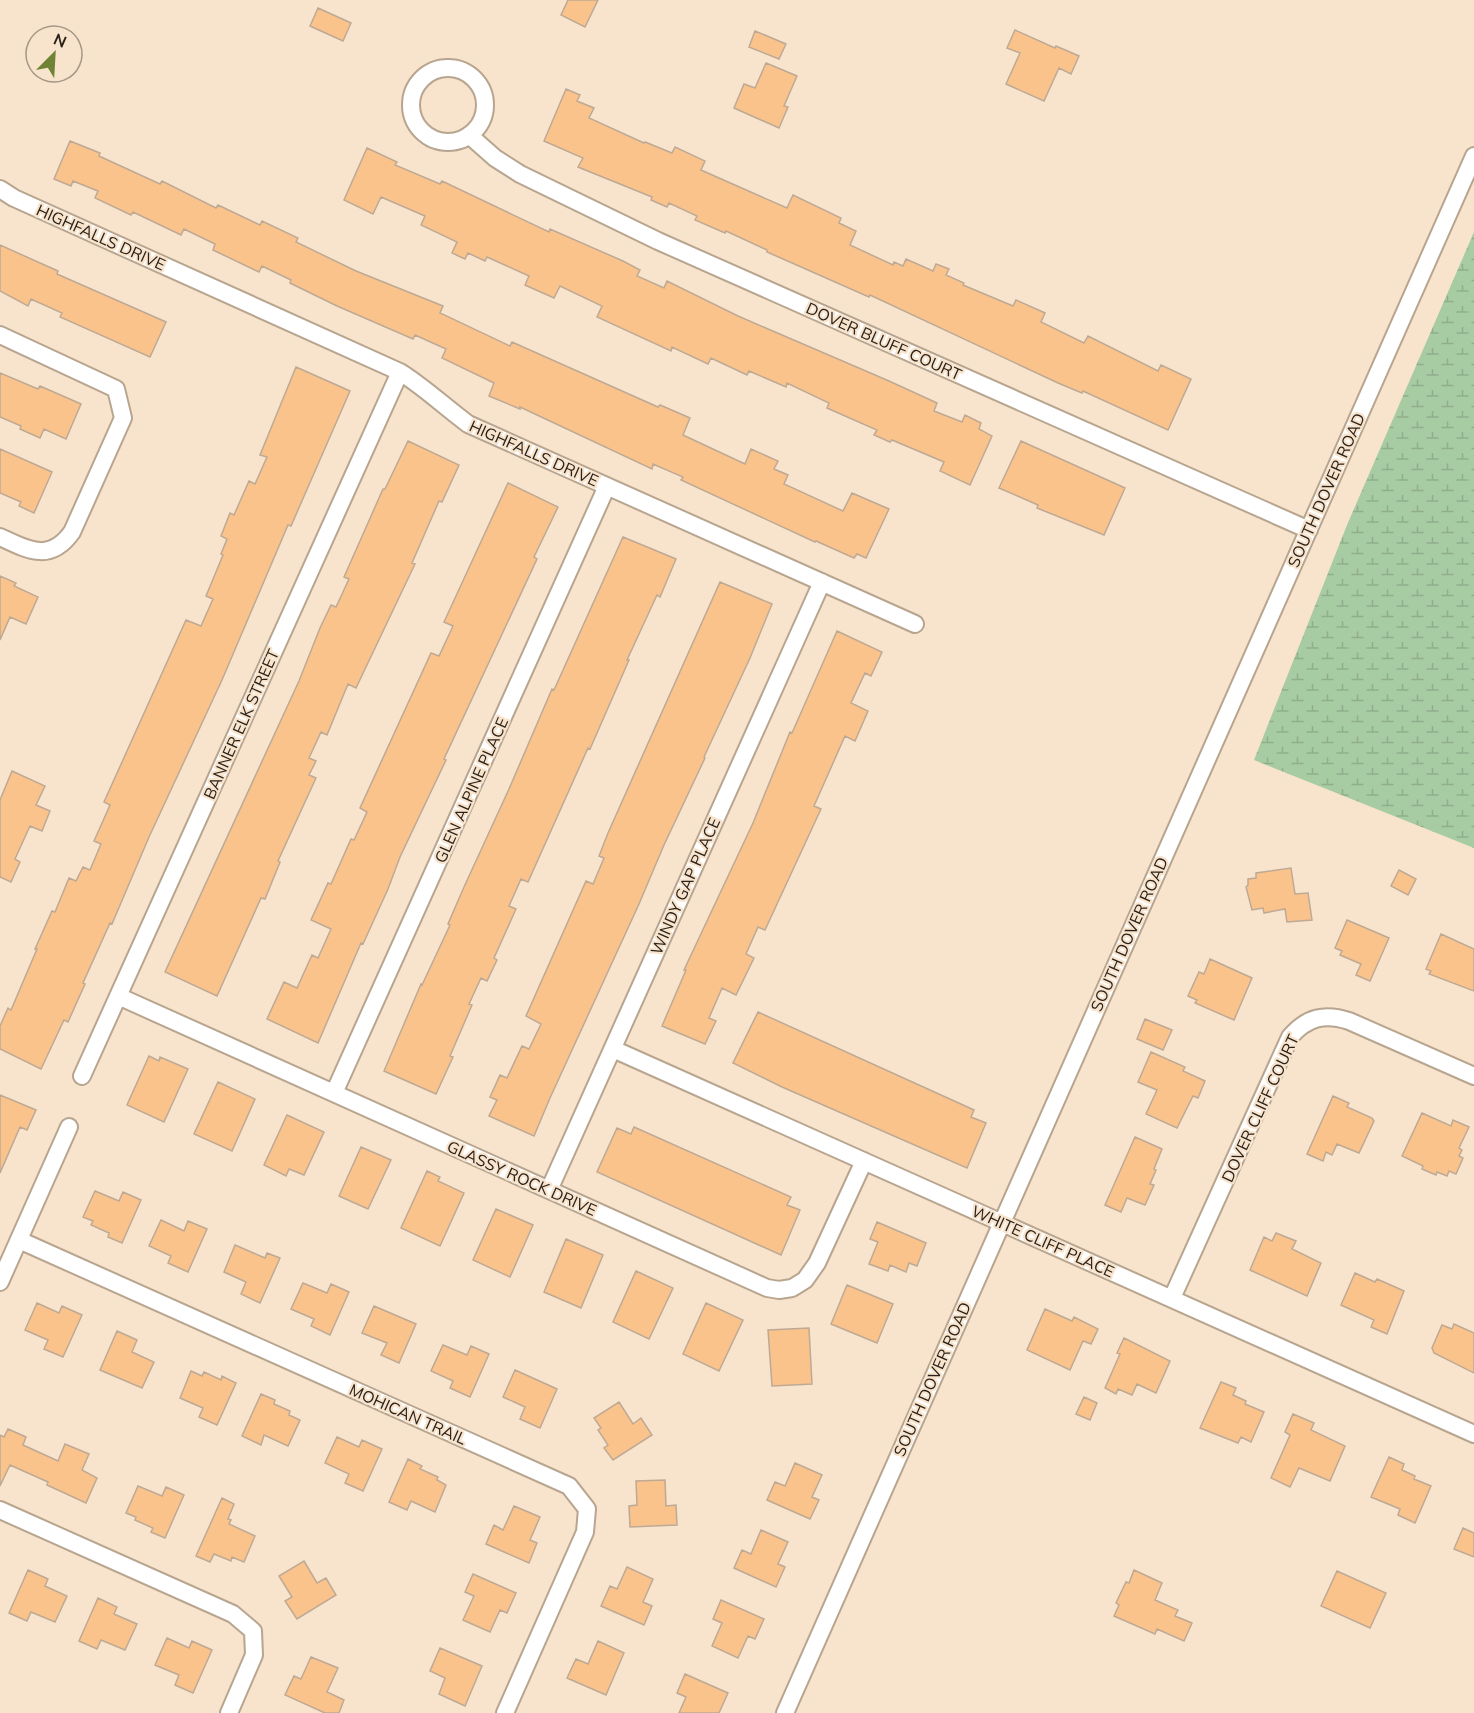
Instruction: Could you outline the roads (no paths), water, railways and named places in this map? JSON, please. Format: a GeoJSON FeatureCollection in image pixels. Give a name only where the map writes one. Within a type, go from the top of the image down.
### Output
{"type":"FeatureCollection","features":[{"type":"Feature","properties":{"kind":"street"},"geometry":{"type":"LineString","coordinates":[[441,68],[460,70],[476,80],[483,90],[486,103],[484,115],[479,127],[470,135],[459,141],[441,141],[424,134],[416,125],[411,101],[420,80],[429,72],[441,68]]}},
{"type":"Feature","properties":{"kind":"street","name":"DOVER BLUFF COURT"},"geometry":{"type":"LineString","coordinates":[[470,135],[495,158],[520,174],[658,241],[1309,530]]}},
{"type":"Feature","properties":{"kind":"street","name":"SOUTH DOVER ROAD"},"geometry":{"type":"LineString","coordinates":[[785,1713],[1474,156]]}},
{"type":"Feature","properties":{"kind":"street","name":"HIGHFALLS DRIVE"},"geometry":{"type":"LineString","coordinates":[[0,189],[14,198],[400,372],[421,385],[443,406],[468,424],[915,624]]}},
{"type":"Feature","properties":{"kind":"street"},"geometry":{"type":"LineString","coordinates":[[0,335],[116,389],[123,418],[72,532],[63,544],[50,550],[36,552],[0,537]]}},
{"type":"Feature","properties":{"kind":"street","name":"BANNER ELK STREET"},"geometry":{"type":"LineString","coordinates":[[82,1076],[400,372]]}},
{"type":"Feature","properties":{"kind":"street","name":"GLEN ALPINE PLACE"},"geometry":{"type":"LineString","coordinates":[[334,1093],[607,486]]}},
{"type":"Feature","properties":{"kind":"street","name":"WINDY GAP PLACE"},"geometry":{"type":"LineString","coordinates":[[549,1190],[822,582]]}},
{"type":"Feature","properties":{"kind":"street","name":"GLASSY ROCK DRIVE"},"geometry":{"type":"LineString","coordinates":[[118,996],[767,1288],[779,1290],[792,1288],[805,1280],[817,1263],[864,1161]]}},
{"type":"Feature","properties":{"kind":"street","name":"DOVER CLIFF COURT"},"geometry":{"type":"LineString","coordinates":[[1172,1298],[1290,1037],[1298,1028],[1317,1017],[1336,1017],[1474,1076]]}},
{"type":"Feature","properties":{"kind":"street","name":"WHITE CLIFF PLACE"},"geometry":{"type":"LineString","coordinates":[[613,1049],[1474,1434]]}},
{"type":"Feature","properties":{"kind":"street"},"geometry":{"type":"LineString","coordinates":[[0,1282],[69,1127]]}},
{"type":"Feature","properties":{"kind":"street","name":"MOHICAN TRAIL"},"geometry":{"type":"LineString","coordinates":[[19,1240],[569,1486],[587,1509],[585,1532],[505,1713]]}},
{"type":"Feature","properties":{"kind":"street"},"geometry":{"type":"LineString","coordinates":[[0,1510],[233,1614],[253,1631],[254,1655],[229,1713]]}}]}
